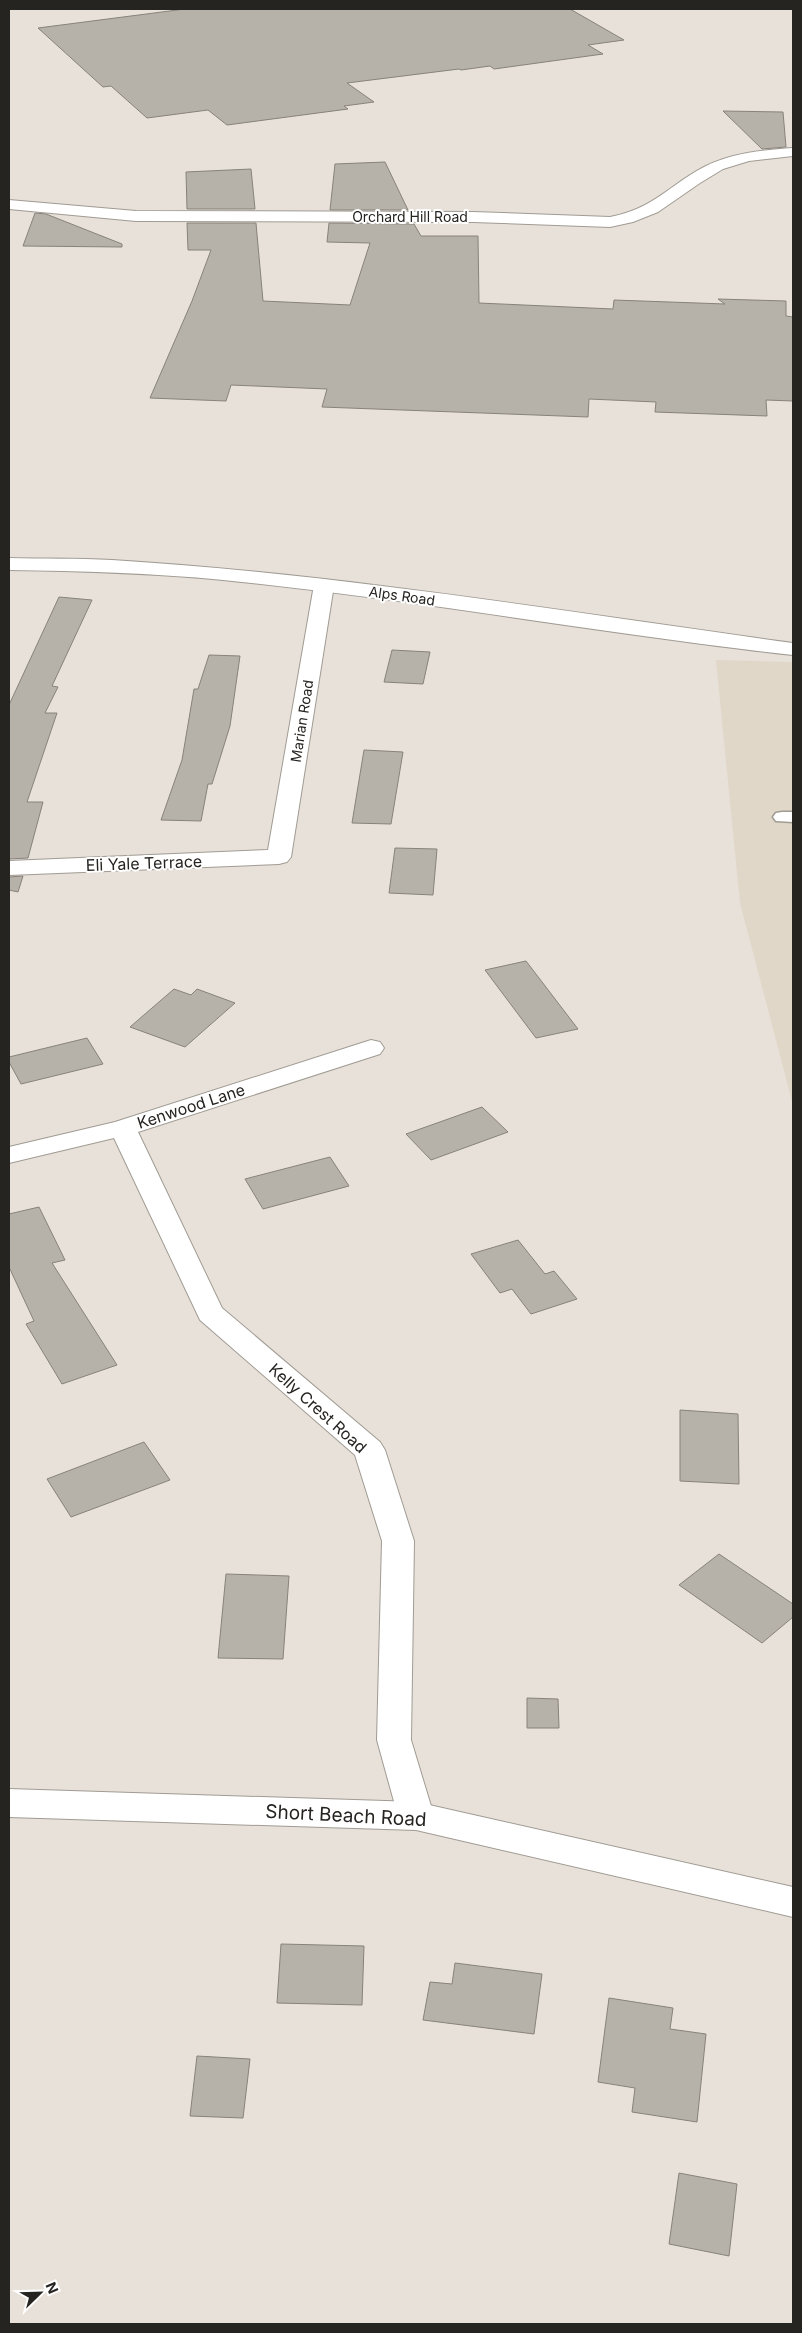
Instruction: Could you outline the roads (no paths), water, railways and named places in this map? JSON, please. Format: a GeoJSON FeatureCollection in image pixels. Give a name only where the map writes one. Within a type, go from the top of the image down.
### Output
{"type":"FeatureCollection","features":[{"type":"Feature","properties":{"kind":"street","name":"Orchard Hill Road"},"geometry":{"type":"LineString","coordinates":[[9,205],[136,216],[473,217],[610,222],[631,219],[646,213],[666,202],[707,172],[726,163],[765,154],[793,152]]}},
{"type":"Feature","properties":{"kind":"street","name":"Alps Road"},"geometry":{"type":"LineString","coordinates":[[9,564],[171,569],[324,585],[793,649]]}},
{"type":"Feature","properties":{"kind":"street","name":"Marian Road"},"geometry":{"type":"LineString","coordinates":[[279,857],[324,585]]}},
{"type":"Feature","properties":{"kind":"street","name":"Eli Yale Terrace"},"geometry":{"type":"LineString","coordinates":[[9,868],[279,857]]}},
{"type":"Feature","properties":{"kind":"street","name":"Kenwood Lane"},"geometry":{"type":"LineString","coordinates":[[9,1156],[123,1128],[371,1048]]}},
{"type":"Feature","properties":{"kind":"street","name":"Kelly Crest Road"},"geometry":{"type":"LineString","coordinates":[[123,1128],[210,1313],[369,1450],[398,1541],[394,1740],[416,1816]]}},
{"type":"Feature","properties":{"kind":"street","name":"Short Beach Road"},"geometry":{"type":"LineString","coordinates":[[9,1803],[416,1816],[793,1902]]}}]}
